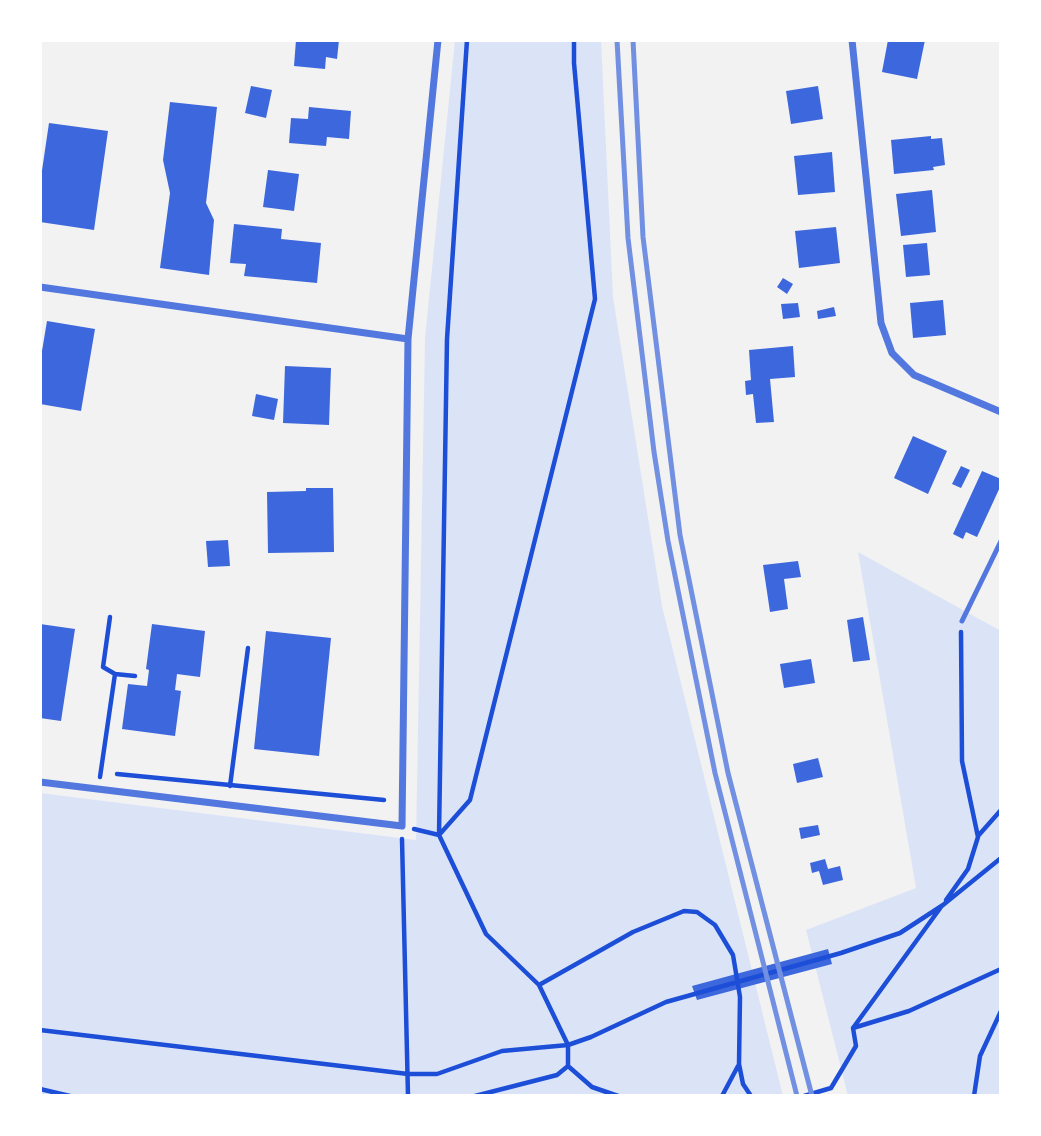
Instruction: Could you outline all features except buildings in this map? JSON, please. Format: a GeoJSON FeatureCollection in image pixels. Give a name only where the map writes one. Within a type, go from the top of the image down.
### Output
{"type":"FeatureCollection","features":[{"type":"Feature","properties":{"kind":"street"},"geometry":{"type":"LineString","coordinates":[[40,782],[402,826],[408,339],[438,40]]}},
{"type":"Feature","properties":{"kind":"street"},"geometry":{"type":"LineString","coordinates":[[852,40],[881,323],[892,353],[914,375],[1001,412]]}},
{"type":"Feature","properties":{"kind":"street"},"geometry":{"type":"LineString","coordinates":[[40,287],[408,339]]}},
{"type":"Feature","properties":{"kind":"lane"},"geometry":{"type":"LineString","coordinates":[[962,621],[1001,541]]}},
{"type":"Feature","properties":{"kind":"path"},"geometry":{"type":"LineString","coordinates":[[467,40],[447,339],[439,835],[486,934],[539,985],[568,1045],[568,1066],[592,1087],[618,1096]]}},
{"type":"Feature","properties":{"kind":"path"},"geometry":{"type":"LineString","coordinates":[[439,835],[470,800],[595,299],[574,40]]}},
{"type":"Feature","properties":{"kind":"path"},"geometry":{"type":"LineString","coordinates":[[110,617],[103,667],[115,674],[135,676]]}},
{"type":"Feature","properties":{"kind":"path"},"geometry":{"type":"LineString","coordinates":[[962,621],[962,761],[978,837]]}},
{"type":"Feature","properties":{"kind":"path"},"geometry":{"type":"LineString","coordinates":[[228,805],[248,648]]}},
{"type":"Feature","properties":{"kind":"path"},"geometry":{"type":"LineString","coordinates":[[98,789],[115,674]]}},
{"type":"Feature","properties":{"kind":"path"},"geometry":{"type":"LineString","coordinates":[[88,771],[384,800]]}},
{"type":"Feature","properties":{"kind":"path"},"geometry":{"type":"LineString","coordinates":[[804,1096],[831,1088],[856,1046],[853,1028],[968,869],[978,837],[1001,810]]}},
{"type":"Feature","properties":{"kind":"path"},"geometry":{"type":"LineString","coordinates":[[408,1096],[402,826],[439,835]]}},
{"type":"Feature","properties":{"kind":"path"},"geometry":{"type":"LineString","coordinates":[[40,1030],[408,1074],[437,1074],[502,1051],[568,1045],[688,994],[841,953],[900,933],[943,905],[1001,858]]}},
{"type":"Feature","properties":{"kind":"path"},"geometry":{"type":"LineString","coordinates":[[539,985],[633,932],[684,911],[697,912],[715,925],[733,955],[740,997],[739,1064],[743,1084],[751,1096]]}},
{"type":"Feature","properties":{"kind":"path"},"geometry":{"type":"LineString","coordinates":[[853,1028],[909,1011],[1001,969]]}},
{"type":"Feature","properties":{"kind":"path"},"geometry":{"type":"LineString","coordinates":[[974,1096],[980,1056],[1001,1012]]}},
{"type":"Feature","properties":{"kind":"path"},"geometry":{"type":"LineString","coordinates":[[722,1096],[739,1064]]}},
{"type":"Feature","properties":{"kind":"path"},"geometry":{"type":"LineString","coordinates":[[475,1096],[557,1075],[568,1066]]}},
{"type":"Feature","properties":{"kind":"path"},"geometry":{"type":"LineString","coordinates":[[40,1089],[70,1096]]}},
{"type":"Feature","properties":{"kind":"shaded area"},"geometry":{"type":"Polygon","coordinates":[[[455,40],[601,40],[613,297],[662,606],[783,1096],[40,1096],[40,793],[416,840],[425,338],[455,40]]]}},
{"type":"Feature","properties":{"kind":"shaded area"},"geometry":{"type":"Polygon","coordinates":[[[858,552],[1001,631],[1001,1096],[848,1096],[806,930],[916,888],[858,552]]]}},
{"type":"Feature","properties":{"kind":"railway"},"geometry":{"type":"LineString","coordinates":[[617,40],[628,238],[654,452],[668,541],[715,773],[797,1096]]}},
{"type":"Feature","properties":{"kind":"railway"},"geometry":{"type":"LineString","coordinates":[[633,40],[643,237],[680,535],[728,773],[812,1096]]}}]}
